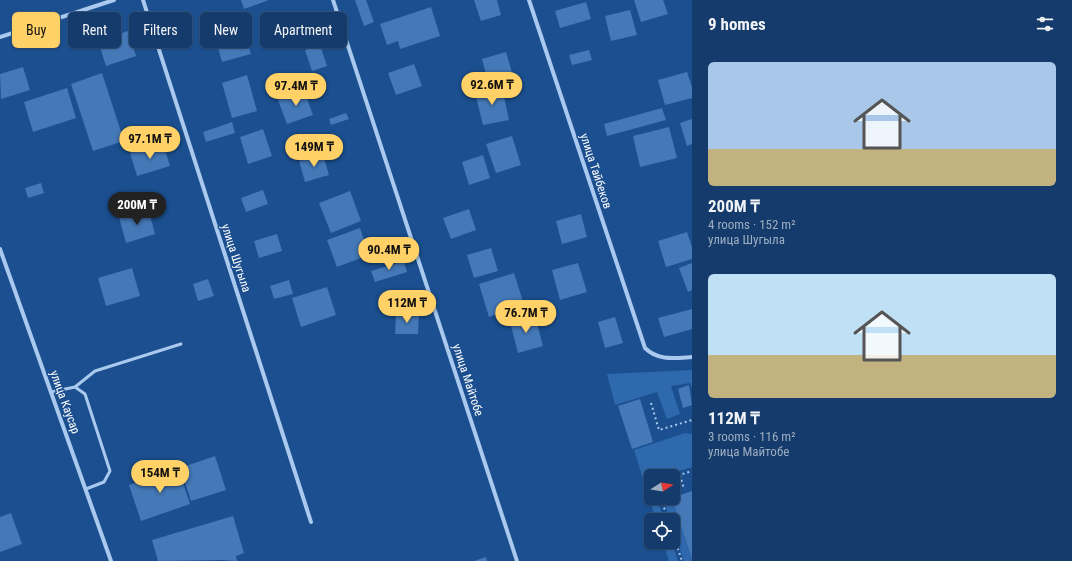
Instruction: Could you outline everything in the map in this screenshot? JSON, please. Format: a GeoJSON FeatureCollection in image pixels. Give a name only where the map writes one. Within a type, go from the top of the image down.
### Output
{"type":"FeatureCollection","features":[{"type":"Feature","properties":{"kind":"street"},"geometry":{"type":"LineString","coordinates":[[0,38],[114,0]]}},
{"type":"Feature","properties":{"kind":"street","name":"улица Шугыла"},"geometry":{"type":"LineString","coordinates":[[143,0],[311,522]]}},
{"type":"Feature","properties":{"kind":"street","name":"улица Майтобе"},"geometry":{"type":"LineString","coordinates":[[333,0],[517,561]]}},
{"type":"Feature","properties":{"kind":"street","name":"улица Тайбеков"},"geometry":{"type":"LineString","coordinates":[[529,0],[645,348],[651,354],[663,358],[692,357]]}},
{"type":"Feature","properties":{"kind":"street","name":"улица Каусар"},"geometry":{"type":"LineString","coordinates":[[0,249],[111,561]]}},
{"type":"Feature","properties":{"kind":"lane"},"geometry":{"type":"LineString","coordinates":[[51,392],[75,387],[95,371],[181,344]]}},
{"type":"Feature","properties":{"kind":"lane"},"geometry":{"type":"LineString","coordinates":[[75,387],[85,394],[110,471],[104,482],[86,489]]}},
{"type":"Feature","properties":{"kind":"path"},"geometry":{"type":"LineString","coordinates":[[651,403],[659,430],[692,420]]}},
{"type":"Feature","properties":{"kind":"path"},"geometry":{"type":"LineString","coordinates":[[684,489],[680,475],[692,471]]}},
{"type":"Feature","properties":{"kind":"path"},"geometry":{"type":"LineString","coordinates":[[678,549],[682,561]]}},
{"type":"Feature","properties":{"kind":"shaded area"},"geometry":{"type":"Polygon","coordinates":[[[692,370],[692,388],[690,383],[671,386],[680,414],[667,419],[657,392],[615,405],[607,374],[692,370]]]}},
{"type":"Feature","properties":{"kind":"shaded area"},"geometry":{"type":"Polygon","coordinates":[[[685,433],[692,434],[692,467],[680,471],[680,469],[644,469],[644,482],[634,450],[685,433]]]}},
{"type":"Feature","properties":{"kind":"shaded area"},"geometry":{"type":"Polygon","coordinates":[[[651,505],[659,505],[662,513],[654,513],[651,505]]]}},
{"type":"Feature","properties":{"kind":"shaded area"},"geometry":{"type":"Polygon","coordinates":[[[665,505],[674,505],[677,513],[668,513],[665,505]]]}},
{"type":"Feature","properties":{"kind":"shaded area"},"geometry":{"type":"Polygon","coordinates":[[[680,523],[692,561],[684,561],[680,549],[680,523]]]}},
{"type":"Feature","properties":{"kind":"shaded area"},"geometry":{"type":"Polygon","coordinates":[[[665,549],[674,549],[678,561],[669,561],[665,549]]]}},
{"type":"Feature","properties":{"kind":"building"},"geometry":{"type":"Polygon","coordinates":[[[241,0],[269,0],[244,9],[241,0]]]}},
{"type":"Feature","properties":{"kind":"building"},"geometry":{"type":"Polygon","coordinates":[[[355,0],[366,0],[374,22],[364,26],[355,0]]]}},
{"type":"Feature","properties":{"kind":"building"},"geometry":{"type":"Polygon","coordinates":[[[474,0],[497,0],[501,15],[481,21],[474,0]]]}},
{"type":"Feature","properties":{"kind":"building"},"geometry":{"type":"Polygon","coordinates":[[[634,0],[663,0],[668,14],[641,22],[634,0]]]}},
{"type":"Feature","properties":{"kind":"building"},"geometry":{"type":"Polygon","coordinates":[[[586,2],[591,19],[560,28],[555,11],[586,2]]]}},
{"type":"Feature","properties":{"kind":"building"},"geometry":{"type":"Polygon","coordinates":[[[431,7],[440,36],[400,49],[398,41],[387,45],[380,24],[431,7]]]}},
{"type":"Feature","properties":{"kind":"building"},"geometry":{"type":"Polygon","coordinates":[[[630,10],[637,35],[611,41],[605,16],[630,10]]]}},
{"type":"Feature","properties":{"kind":"building"},"geometry":{"type":"Polygon","coordinates":[[[128,31],[129,48],[133,48],[136,56],[106,66],[100,48],[121,48],[121,33],[128,31]]]}},
{"type":"Feature","properties":{"kind":"building"},"geometry":{"type":"Polygon","coordinates":[[[218,48],[249,48],[251,54],[222,62],[218,48]]]}},
{"type":"Feature","properties":{"kind":"building"},"geometry":{"type":"Polygon","coordinates":[[[311,48],[321,48],[327,66],[312,71],[305,50],[311,48]]]}},
{"type":"Feature","properties":{"kind":"building"},"geometry":{"type":"Polygon","coordinates":[[[589,50],[592,60],[572,65],[569,55],[589,50]]]}},
{"type":"Feature","properties":{"kind":"building"},"geometry":{"type":"Polygon","coordinates":[[[506,52],[513,76],[488,82],[482,59],[506,52]]]}},
{"type":"Feature","properties":{"kind":"building"},"geometry":{"type":"Polygon","coordinates":[[[414,64],[422,86],[396,95],[388,73],[414,64]]]}},
{"type":"Feature","properties":{"kind":"building"},"geometry":{"type":"Polygon","coordinates":[[[23,67],[30,90],[1,99],[0,74],[23,67]]]}},
{"type":"Feature","properties":{"kind":"building"},"geometry":{"type":"Polygon","coordinates":[[[687,72],[692,87],[692,98],[665,105],[658,80],[687,72]]]}},
{"type":"Feature","properties":{"kind":"building"},"geometry":{"type":"Polygon","coordinates":[[[102,73],[124,141],[93,151],[71,84],[102,73]]]}},
{"type":"Feature","properties":{"kind":"building"},"geometry":{"type":"Polygon","coordinates":[[[247,75],[257,111],[232,118],[222,83],[247,75]]]}},
{"type":"Feature","properties":{"kind":"building"},"geometry":{"type":"Polygon","coordinates":[[[502,87],[509,120],[483,125],[475,93],[502,87]]]}},
{"type":"Feature","properties":{"kind":"building"},"geometry":{"type":"Polygon","coordinates":[[[67,88],[76,118],[33,132],[24,102],[67,88]]]}},
{"type":"Feature","properties":{"kind":"building"},"geometry":{"type":"Polygon","coordinates":[[[304,90],[313,115],[287,124],[278,100],[304,90]]]}},
{"type":"Feature","properties":{"kind":"building"},"geometry":{"type":"Polygon","coordinates":[[[662,108],[666,120],[607,136],[604,124],[662,108]]]}},
{"type":"Feature","properties":{"kind":"building"},"geometry":{"type":"Polygon","coordinates":[[[346,113],[349,119],[331,125],[329,119],[346,113]]]}},
{"type":"Feature","properties":{"kind":"building"},"geometry":{"type":"Polygon","coordinates":[[[692,119],[692,144],[687,146],[680,123],[692,119]]]}},
{"type":"Feature","properties":{"kind":"building"},"geometry":{"type":"Polygon","coordinates":[[[232,122],[235,133],[206,142],[203,132],[232,122]]]}},
{"type":"Feature","properties":{"kind":"building"},"geometry":{"type":"Polygon","coordinates":[[[669,127],[677,158],[640,167],[633,136],[669,127]]]}},
{"type":"Feature","properties":{"kind":"building"},"geometry":{"type":"Polygon","coordinates":[[[263,129],[272,156],[248,164],[240,137],[263,129]]]}},
{"type":"Feature","properties":{"kind":"building"},"geometry":{"type":"Polygon","coordinates":[[[512,136],[521,165],[496,173],[486,144],[512,136]]]}},
{"type":"Feature","properties":{"kind":"building"},"geometry":{"type":"Polygon","coordinates":[[[163,143],[170,166],[137,176],[130,153],[163,143]]]}},
{"type":"Feature","properties":{"kind":"building"},"geometry":{"type":"Polygon","coordinates":[[[323,154],[329,175],[305,182],[299,161],[323,154]]]}},
{"type":"Feature","properties":{"kind":"building"},"geometry":{"type":"Polygon","coordinates":[[[483,155],[490,178],[469,185],[462,162],[483,155]]]}},
{"type":"Feature","properties":{"kind":"building"},"geometry":{"type":"Polygon","coordinates":[[[41,183],[44,193],[28,198],[25,188],[41,183]]]}},
{"type":"Feature","properties":{"kind":"building"},"geometry":{"type":"Polygon","coordinates":[[[263,190],[268,204],[246,212],[241,198],[263,190]]]}},
{"type":"Feature","properties":{"kind":"building"},"geometry":{"type":"Polygon","coordinates":[[[350,191],[361,221],[331,233],[319,203],[350,191]]]}},
{"type":"Feature","properties":{"kind":"building"},"geometry":{"type":"Polygon","coordinates":[[[148,208],[155,234],[126,243],[119,217],[148,208]]]}},
{"type":"Feature","properties":{"kind":"building"},"geometry":{"type":"Polygon","coordinates":[[[469,209],[476,230],[451,239],[443,218],[469,209]]]}},
{"type":"Feature","properties":{"kind":"building"},"geometry":{"type":"Polygon","coordinates":[[[581,214],[587,237],[562,244],[556,221],[581,214]]]}},
{"type":"Feature","properties":{"kind":"building"},"geometry":{"type":"Polygon","coordinates":[[[360,228],[369,255],[337,267],[327,240],[360,228]]]}},
{"type":"Feature","properties":{"kind":"building"},"geometry":{"type":"Polygon","coordinates":[[[687,232],[692,247],[692,259],[666,267],[658,241],[687,232]]]}},
{"type":"Feature","properties":{"kind":"building"},"geometry":{"type":"Polygon","coordinates":[[[277,234],[282,251],[259,258],[254,241],[277,234]]]}},
{"type":"Feature","properties":{"kind":"building"},"geometry":{"type":"Polygon","coordinates":[[[397,243],[401,255],[393,257],[390,245],[397,243]]]}},
{"type":"Feature","properties":{"kind":"building"},"geometry":{"type":"Polygon","coordinates":[[[491,248],[498,271],[474,278],[467,255],[491,248]]]}},
{"type":"Feature","properties":{"kind":"building"},"geometry":{"type":"Polygon","coordinates":[[[404,261],[407,272],[375,282],[371,271],[404,261]]]}},
{"type":"Feature","properties":{"kind":"building"},"geometry":{"type":"Polygon","coordinates":[[[578,263],[587,292],[560,300],[552,270],[578,263]]]}},
{"type":"Feature","properties":{"kind":"building"},"geometry":{"type":"Polygon","coordinates":[[[692,263],[692,290],[688,292],[679,268],[692,263]]]}},
{"type":"Feature","properties":{"kind":"building"},"geometry":{"type":"Polygon","coordinates":[[[132,268],[140,296],[106,306],[98,278],[132,268]]]}},
{"type":"Feature","properties":{"kind":"building"},"geometry":{"type":"Polygon","coordinates":[[[514,273],[524,305],[489,317],[479,284],[514,273]]]}},
{"type":"Feature","properties":{"kind":"building"},"geometry":{"type":"Polygon","coordinates":[[[208,279],[214,296],[198,301],[193,284],[208,279]]]}},
{"type":"Feature","properties":{"kind":"building"},"geometry":{"type":"Polygon","coordinates":[[[289,280],[293,294],[274,299],[270,286],[289,280]]]}},
{"type":"Feature","properties":{"kind":"building"},"geometry":{"type":"Polygon","coordinates":[[[327,287],[336,315],[301,327],[292,298],[327,287]]]}},
{"type":"Feature","properties":{"kind":"building"},"geometry":{"type":"Polygon","coordinates":[[[692,309],[692,329],[664,337],[658,318],[692,309]]]}},
{"type":"Feature","properties":{"kind":"building"},"geometry":{"type":"Polygon","coordinates":[[[396,314],[419,315],[418,334],[395,334],[396,314]]]}},
{"type":"Feature","properties":{"kind":"building"},"geometry":{"type":"Polygon","coordinates":[[[535,316],[543,346],[518,353],[510,322],[535,316]]]}},
{"type":"Feature","properties":{"kind":"building"},"geometry":{"type":"Polygon","coordinates":[[[615,317],[623,343],[605,348],[598,322],[615,317]]]}},
{"type":"Feature","properties":{"kind":"building"},"geometry":{"type":"Polygon","coordinates":[[[689,385],[692,405],[683,408],[678,389],[689,385]]]}},
{"type":"Feature","properties":{"kind":"building"},"geometry":{"type":"Polygon","coordinates":[[[640,399],[653,442],[632,449],[618,406],[640,399]]]}},
{"type":"Feature","properties":{"kind":"building"},"geometry":{"type":"Polygon","coordinates":[[[215,456],[226,490],[191,501],[180,468],[215,456]]]}},
{"type":"Feature","properties":{"kind":"building"},"geometry":{"type":"Polygon","coordinates":[[[178,468],[190,504],[141,521],[129,485],[178,468]]]}},
{"type":"Feature","properties":{"kind":"building"},"geometry":{"type":"Polygon","coordinates":[[[692,491],[692,560],[680,523],[680,513],[677,513],[674,505],[680,505],[680,495],[692,491]]]}},
{"type":"Feature","properties":{"kind":"building"},"geometry":{"type":"Polygon","coordinates":[[[11,513],[22,544],[0,552],[0,517],[11,513]]]}},
{"type":"Feature","properties":{"kind":"building"},"geometry":{"type":"Polygon","coordinates":[[[233,516],[244,553],[236,556],[237,561],[158,561],[152,540],[233,516]]]}},
{"type":"Feature","properties":{"kind":"building"},"geometry":{"type":"Polygon","coordinates":[[[486,557],[487,561],[474,561],[486,557]]]}}]}
